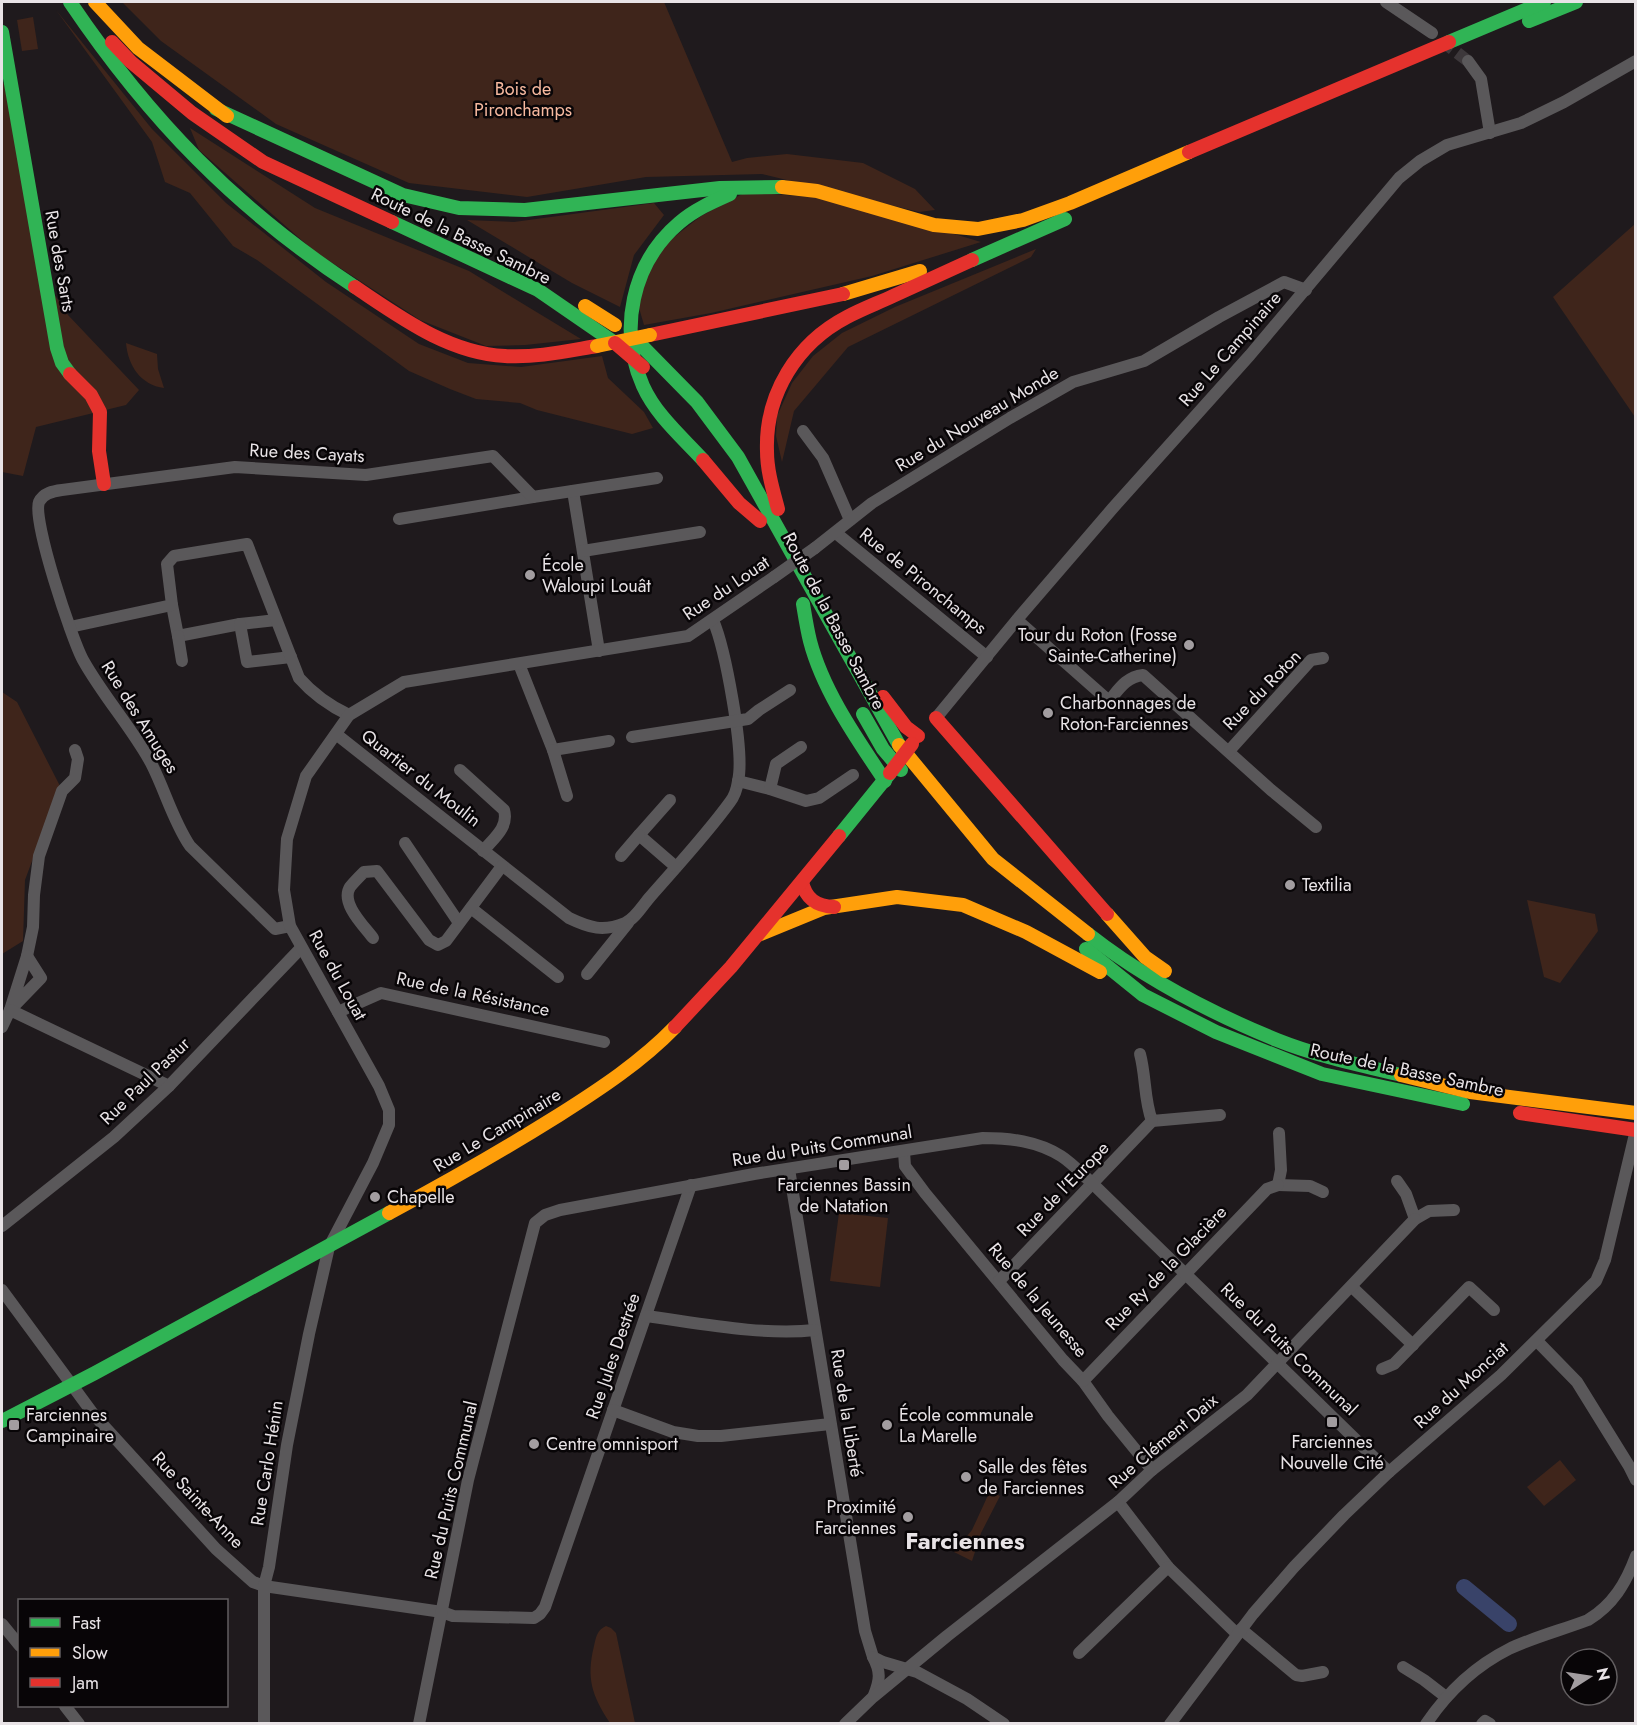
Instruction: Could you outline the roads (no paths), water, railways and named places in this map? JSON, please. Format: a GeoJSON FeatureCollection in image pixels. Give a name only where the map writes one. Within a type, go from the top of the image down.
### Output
{"type":"FeatureCollection","features":[{"type":"Feature","properties":{"kind":"main road"},"geometry":{"type":"LineString","coordinates":[[70,2],[92,36],[167,129],[261,220],[363,293],[432,335],[476,352],[495,355],[534,355],[646,341],[845,293],[1025,237]]}},
{"type":"Feature","properties":{"kind":"main road","name":"Route de la Basse Sambre"},"geometry":{"type":"LineString","coordinates":[[75,2],[130,62],[192,113],[263,162],[538,290],[615,343],[658,382]]}},
{"type":"Feature","properties":{"kind":"main road"},"geometry":{"type":"LineString","coordinates":[[95,2],[138,48],[216,109],[300,164]]}},
{"type":"Feature","properties":{"kind":"main road"},"geometry":{"type":"LineString","coordinates":[[216,109],[403,195],[459,208],[525,210],[720,188],[760,186],[818,191],[906,218],[954,228],[978,229],[1023,220],[1070,203],[1544,2]]}},
{"type":"Feature","properties":{"kind":"main road"},"geometry":{"type":"LineString","coordinates":[[784,541],[780,515],[771,490],[766,465],[765,445],[771,408],[784,376],[794,360],[816,337],[846,317],[1025,237],[1576,2]]}},
{"type":"Feature","properties":{"kind":"main road","name":"Rue des Sarts"},"geometry":{"type":"LineString","coordinates":[[2,32],[57,348],[67,371],[91,395],[100,412],[99,451],[104,484]]}},
{"type":"Feature","properties":{"kind":"main road"},"geometry":{"type":"LineString","coordinates":[[760,186],[728,195],[705,205],[668,232],[641,271],[631,319],[631,339],[638,371],[643,386],[660,414],[717,474],[738,502],[760,521]]}},
{"type":"Feature","properties":{"kind":"main road","name":"Route de la Basse Sambre"},"geometry":{"type":"LineString","coordinates":[[353,189],[543,278],[615,325],[646,341],[722,434],[756,487],[897,743],[993,859],[1107,948],[1171,989],[1242,1024],[1278,1040],[1329,1057],[1470,1092],[1631,1113]]}},
{"type":"Feature","properties":{"kind":"main road"},"geometry":{"type":"LineString","coordinates":[[694,421],[717,451]]}},
{"type":"Feature","properties":{"kind":"main road","name":"Route de la Basse Sambre"},"geometry":{"type":"LineString","coordinates":[[728,467],[760,521],[790,579]]}},
{"type":"Feature","properties":{"kind":"main road","name":"Route de la Basse Sambre"},"geometry":{"type":"LineString","coordinates":[[826,646],[801,600],[810,642],[829,689],[850,729],[888,777]]}},
{"type":"Feature","properties":{"kind":"main road"},"geometry":{"type":"LineString","coordinates":[[823,611],[857,649],[880,692],[915,740]]}},
{"type":"Feature","properties":{"kind":"main road","name":"Route de la Basse Sambre"},"geometry":{"type":"LineString","coordinates":[[855,698],[883,749],[985,868],[1143,995],[1216,1032],[1322,1074],[1464,1104],[1632,1129]]}},
{"type":"Feature","properties":{"kind":"main road"},"geometry":{"type":"LineString","coordinates":[[936,718],[1145,957],[1242,1024]]}},
{"type":"Feature","properties":{"kind":"main road","name":"Rue Le Campinaire"},"geometry":{"type":"LineString","coordinates":[[2,1421],[329,1247],[490,1158],[604,1086],[663,1039],[731,967],[888,777],[915,740],[936,718]]}},
{"type":"Feature","properties":{"kind":"main road"},"geometry":{"type":"LineString","coordinates":[[802,882],[805,893],[812,901],[823,907],[834,907]]}},
{"type":"Feature","properties":{"kind":"main road"},"geometry":{"type":"LineString","coordinates":[[758,935],[824,908],[897,897],[963,906],[1026,932],[1143,995]]}},
{"type":"Feature","properties":{"kind":"street"},"geometry":{"type":"LineString","coordinates":[[1386,2],[1432,33]]}},
{"type":"Feature","properties":{"kind":"street"},"geometry":{"type":"LineString","coordinates":[[1468,61],[1481,79],[1490,133]]}},
{"type":"Feature","properties":{"kind":"street","name":"Rue Le Campinaire"},"geometry":{"type":"LineString","coordinates":[[936,718],[1112,509],[1250,355],[1399,178],[1420,161],[1447,145],[1521,123],[1564,102],[1635,61]]}},
{"type":"Feature","properties":{"kind":"street","name":"Rue du Nouveau Monde"},"geometry":{"type":"LineString","coordinates":[[837,533],[872,503],[1073,382],[1144,361],[1284,282],[1306,290]]}},
{"type":"Feature","properties":{"kind":"street","name":"Rue de Pironchamps"},"geometry":{"type":"LineString","coordinates":[[803,431],[823,458],[850,520]]}},
{"type":"Feature","properties":{"kind":"street","name":"Rue des Cayats"},"geometry":{"type":"LineString","coordinates":[[62,490],[235,467],[366,475],[493,456],[533,497]]}},
{"type":"Feature","properties":{"kind":"street"},"geometry":{"type":"LineString","coordinates":[[399,519],[657,478]]}},
{"type":"Feature","properties":{"kind":"street","name":"Rue des Amuges"},"geometry":{"type":"LineString","coordinates":[[62,490],[48,493],[39,501],[38,512],[45,547],[75,644],[102,693],[150,761],[182,834],[190,846],[275,929],[291,926]]}},
{"type":"Feature","properties":{"kind":"street"},"geometry":{"type":"LineString","coordinates":[[573,491],[599,651]]}},
{"type":"Feature","properties":{"kind":"street"},"geometry":{"type":"LineString","coordinates":[[583,551],[700,532]]}},
{"type":"Feature","properties":{"kind":"street","name":"Rue de Pironchamps"},"geometry":{"type":"LineString","coordinates":[[837,533],[987,657]]}},
{"type":"Feature","properties":{"kind":"street","name":"Rue du Louat"},"geometry":{"type":"LineString","coordinates":[[329,1247],[373,1163],[389,1125],[389,1110],[379,1086],[301,948],[291,926],[284,890],[287,839],[306,776],[349,715],[404,682],[688,636],[837,533]]}},
{"type":"Feature","properties":{"kind":"street"},"geometry":{"type":"LineString","coordinates":[[182,662],[166,564],[174,556],[247,544],[299,678],[333,708],[349,715]]}},
{"type":"Feature","properties":{"kind":"street"},"geometry":{"type":"LineString","coordinates":[[70,627],[172,605]]}},
{"type":"Feature","properties":{"kind":"street"},"geometry":{"type":"LineString","coordinates":[[178,636],[240,624],[276,620]]}},
{"type":"Feature","properties":{"kind":"street"},"geometry":{"type":"LineString","coordinates":[[587,974],[731,800],[738,781],[740,757],[735,721],[720,635],[713,620]]}},
{"type":"Feature","properties":{"kind":"street","name":"Rue du Roton"},"geometry":{"type":"LineString","coordinates":[[1017,620],[1109,701],[1127,680],[1143,675],[1271,790],[1316,827]]}},
{"type":"Feature","properties":{"kind":"street"},"geometry":{"type":"LineString","coordinates":[[240,624],[243,663],[291,657]]}},
{"type":"Feature","properties":{"kind":"street","name":"Rue du Roton"},"geometry":{"type":"LineString","coordinates":[[1229,751],[1311,660],[1323,658]]}},
{"type":"Feature","properties":{"kind":"street"},"geometry":{"type":"LineString","coordinates":[[519,664],[553,750],[567,795]]}},
{"type":"Feature","properties":{"kind":"street"},"geometry":{"type":"LineString","coordinates":[[633,737],[748,719],[790,690]]}},
{"type":"Feature","properties":{"kind":"street","name":"Quartier du Moulin"},"geometry":{"type":"LineString","coordinates":[[336,734],[568,918],[591,928],[612,928],[628,922]]}},
{"type":"Feature","properties":{"kind":"street"},"geometry":{"type":"LineString","coordinates":[[553,750],[609,741]]}},
{"type":"Feature","properties":{"kind":"street"},"geometry":{"type":"LineString","coordinates":[[771,789],[776,764],[801,747]]}},
{"type":"Feature","properties":{"kind":"street"},"geometry":{"type":"LineString","coordinates":[[2,1027],[10,1010],[27,956],[33,927],[39,856],[62,791],[75,778],[78,759],[75,750]]}},
{"type":"Feature","properties":{"kind":"street","name":"Quartier du Moulin"},"geometry":{"type":"LineString","coordinates":[[460,770],[504,810],[506,818],[503,828],[483,850]]}},
{"type":"Feature","properties":{"kind":"street"},"geometry":{"type":"LineString","coordinates":[[738,781],[806,801],[819,798],[853,775]]}},
{"type":"Feature","properties":{"kind":"street"},"geometry":{"type":"LineString","coordinates":[[621,856],[670,800]]}},
{"type":"Feature","properties":{"kind":"street"},"geometry":{"type":"LineString","coordinates":[[639,835],[676,867]]}},
{"type":"Feature","properties":{"kind":"street"},"geometry":{"type":"LineString","coordinates":[[405,843],[459,923]]}},
{"type":"Feature","properties":{"kind":"street"},"geometry":{"type":"LineString","coordinates":[[373,938],[349,905],[348,889],[364,872],[377,871],[429,940],[438,945],[446,941],[502,866]]}},
{"type":"Feature","properties":{"kind":"street"},"geometry":{"type":"LineString","coordinates":[[471,908],[558,977]]}},
{"type":"Feature","properties":{"kind":"street","name":"Rue Paul Pastur"},"geometry":{"type":"LineString","coordinates":[[2,1226],[114,1137],[169,1086],[301,948]]}},
{"type":"Feature","properties":{"kind":"street"},"geometry":{"type":"LineString","coordinates":[[10,1010],[41,978],[27,956]]}},
{"type":"Feature","properties":{"kind":"street","name":"Rue de la Résistance"},"geometry":{"type":"LineString","coordinates":[[338,1012],[381,993],[604,1042]]}},
{"type":"Feature","properties":{"kind":"street"},"geometry":{"type":"LineString","coordinates":[[10,1010],[169,1086]]}},
{"type":"Feature","properties":{"kind":"street"},"geometry":{"type":"LineString","coordinates":[[1140,1054],[1145,1071],[1149,1113],[1152,1121],[1220,1115]]}},
{"type":"Feature","properties":{"kind":"street","name":"Rue de l'Europe"},"geometry":{"type":"LineString","coordinates":[[999,1281],[1152,1121]]}},
{"type":"Feature","properties":{"kind":"street","name":"Rue du Monciat"},"geometry":{"type":"LineString","coordinates":[[1170,1724],[1239,1632],[1294,1567],[1389,1472],[1537,1341],[1600,1275],[1632,1163],[1632,1129]]}},
{"type":"Feature","properties":{"kind":"street"},"geometry":{"type":"LineString","coordinates":[[1279,1133],[1281,1170],[1278,1185],[1310,1186],[1323,1192]]}},
{"type":"Feature","properties":{"kind":"street","name":"Rue du Puits Communal"},"geometry":{"type":"LineString","coordinates":[[419,1724],[468,1480],[535,1223],[545,1215],[560,1210],[692,1185],[983,1138],[1020,1140],[1061,1156],[1093,1184],[1389,1472]]}},
{"type":"Feature","properties":{"kind":"street","name":"Rue de la Jeunesse"},"geometry":{"type":"LineString","coordinates":[[904,1152],[905,1166],[925,1193],[1083,1381],[1152,1470]]}},
{"type":"Feature","properties":{"kind":"street","name":"Rue de la Liberté"},"geometry":{"type":"LineString","coordinates":[[789,1169],[865,1631],[879,1669],[880,1677],[873,1697]]}},
{"type":"Feature","properties":{"kind":"street"},"geometry":{"type":"LineString","coordinates":[[1397,1180],[1406,1194],[1415,1219],[1429,1211],[1454,1210]]}},
{"type":"Feature","properties":{"kind":"street","name":"Rue Jules Destrée"},"geometry":{"type":"LineString","coordinates":[[442,1612],[453,1616],[476,1618],[534,1618],[545,1607],[692,1185]]}},
{"type":"Feature","properties":{"kind":"street","name":"Rue Ry de la Glacière"},"geometry":{"type":"LineString","coordinates":[[1083,1381],[1268,1189],[1278,1185]]}},
{"type":"Feature","properties":{"kind":"street","name":"Rue Clément Daix"},"geometry":{"type":"LineString","coordinates":[[845,1724],[873,1697],[1118,1502],[1152,1470],[1246,1395],[1415,1219]]}},
{"type":"Feature","properties":{"kind":"street","name":"Rue Carlo Hénin"},"geometry":{"type":"LineString","coordinates":[[264,1724],[264,1586],[309,1334],[329,1247]]}},
{"type":"Feature","properties":{"kind":"street"},"geometry":{"type":"LineString","coordinates":[[1352,1287],[1413,1345]]}},
{"type":"Feature","properties":{"kind":"street"},"geometry":{"type":"LineString","coordinates":[[1382,1369],[1394,1364],[1469,1287],[1494,1310]]}},
{"type":"Feature","properties":{"kind":"street","name":"Rue Sainte-Anne"},"geometry":{"type":"LineString","coordinates":[[2,1290],[94,1415],[216,1549],[253,1582],[264,1586],[442,1612]]}},
{"type":"Feature","properties":{"kind":"street"},"geometry":{"type":"LineString","coordinates":[[646,1317],[795,1332],[815,1329]]}},
{"type":"Feature","properties":{"kind":"street"},"geometry":{"type":"LineString","coordinates":[[1537,1341],[1578,1382],[1629,1466],[1635,1480]]}},
{"type":"Feature","properties":{"kind":"street"},"geometry":{"type":"LineString","coordinates":[[613,1410],[673,1432],[698,1436],[721,1436],[830,1424]]}},
{"type":"Feature","properties":{"kind":"street"},"geometry":{"type":"LineString","coordinates":[[1118,1502],[1168,1567],[1239,1632],[1296,1674],[1302,1676],[1323,1672]]}},
{"type":"Feature","properties":{"kind":"street"},"geometry":{"type":"LineString","coordinates":[[1430,1722],[1446,1697],[1485,1663],[1511,1648],[1588,1620],[1598,1614],[1623,1586],[1635,1557]]}},
{"type":"Feature","properties":{"kind":"street"},"geometry":{"type":"LineString","coordinates":[[1079,1653],[1168,1567]]}},
{"type":"Feature","properties":{"kind":"street"},"geometry":{"type":"LineString","coordinates":[[2,1624],[18,1644]]}},
{"type":"Feature","properties":{"kind":"street"},"geometry":{"type":"LineString","coordinates":[[873,1657],[909,1669],[967,1699],[1004,1724]]}},
{"type":"Feature","properties":{"kind":"street"},"geometry":{"type":"LineString","coordinates":[[1403,1667],[1446,1697]]}},
{"type":"Feature","properties":{"kind":"street"},"geometry":{"type":"LineString","coordinates":[[66,1707],[79,1724]]}},
{"type":"Feature","properties":{"kind":"street"},"geometry":{"type":"LineString","coordinates":[[1482,1724],[1485,1721],[1490,1724]]}},
{"type":"Feature","properties":{"kind":"waterway"},"geometry":{"type":"LineString","coordinates":[[1464,1587],[1509,1624]]}},
{"type":"Feature","properties":{"kind":"tunnel"},"geometry":{"type":"LineString","coordinates":[[1443,42],[1468,61]]}},
{"type":"Feature","properties":{"kind":"place","name":"École Waloupi Louât"},"geometry":{"type":"Point","coordinates":[530,575]}},
{"type":"Feature","properties":{"kind":"place","name":"Tour du Roton (Fosse Sainte-Catherine)"},"geometry":{"type":"Point","coordinates":[1189,645]}},
{"type":"Feature","properties":{"kind":"place","name":"Charbonnages de Roton-Farciennes"},"geometry":{"type":"Point","coordinates":[1048,713]}},
{"type":"Feature","properties":{"kind":"place","name":"Textilia"},"geometry":{"type":"Point","coordinates":[1290,885]}},
{"type":"Feature","properties":{"kind":"place","name":"Farciennes Bassin de Natation"},"geometry":{"type":"Point","coordinates":[844,1165]}},
{"type":"Feature","properties":{"kind":"place","name":"Chapelle"},"geometry":{"type":"Point","coordinates":[375,1197]}},
{"type":"Feature","properties":{"kind":"place","name":"Farciennes Nouvelle Cité"},"geometry":{"type":"Point","coordinates":[1332,1422]}},
{"type":"Feature","properties":{"kind":"place","name":"Farciennes Campinaire"},"geometry":{"type":"Point","coordinates":[14,1425]}},
{"type":"Feature","properties":{"kind":"place","name":"École communale La Marelle"},"geometry":{"type":"Point","coordinates":[887,1425]}},
{"type":"Feature","properties":{"kind":"place","name":"Centre omnisport"},"geometry":{"type":"Point","coordinates":[534,1444]}},
{"type":"Feature","properties":{"kind":"place","name":"Salle des fêtes de Farciennes"},"geometry":{"type":"Point","coordinates":[966,1477]}},
{"type":"Feature","properties":{"kind":"place","name":"Proximité Farciennes"},"geometry":{"type":"Point","coordinates":[908,1517]}},
{"type":"Feature","properties":{"kind":"district","name":"Farciennes"},"geometry":{"type":"Point","coordinates":[965,1541]}},
{"type":"Feature","properties":{"kind":"park label","name":"Bois de Pironchamps"},"geometry":{"type":"Point","coordinates":[523,100]}}]}
